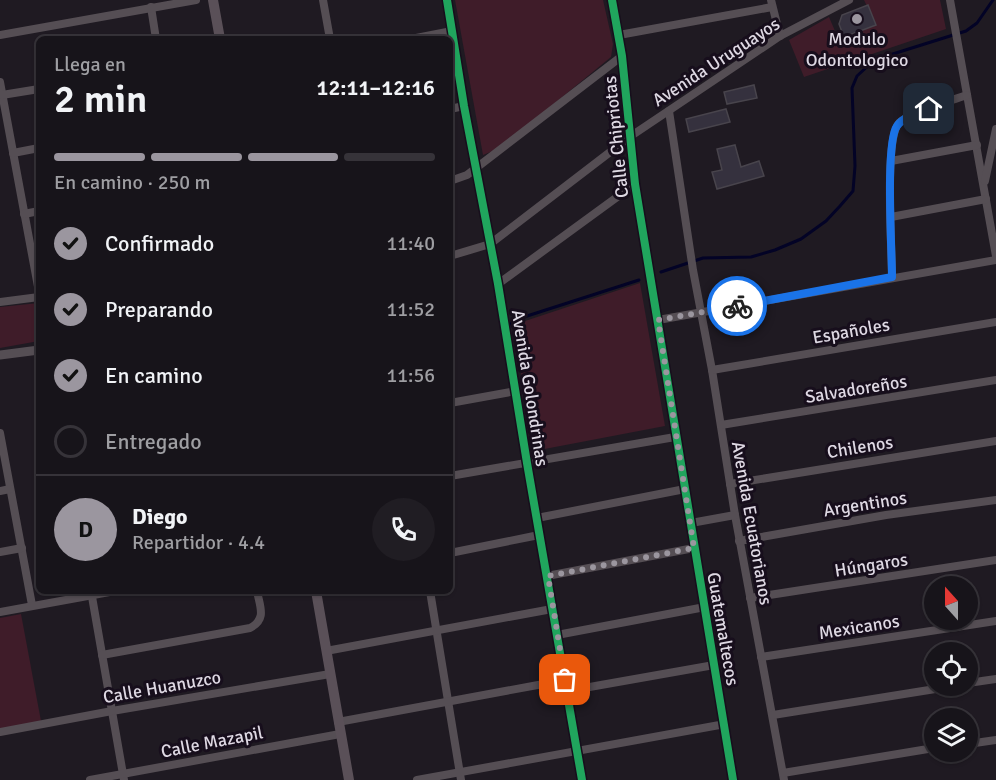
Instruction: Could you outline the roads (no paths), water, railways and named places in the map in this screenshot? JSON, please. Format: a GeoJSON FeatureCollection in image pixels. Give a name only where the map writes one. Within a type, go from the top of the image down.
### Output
{"type":"FeatureCollection","features":[{"type":"Feature","properties":{"kind":"main road"},"geometry":{"type":"LineString","coordinates":[[213,0],[219,36]]}},
{"type":"Feature","properties":{"kind":"main road"},"geometry":{"type":"LineString","coordinates":[[316,594],[349,780]]}},
{"type":"Feature","properties":{"kind":"street"},"geometry":{"type":"LineString","coordinates":[[0,35],[196,0]]}},
{"type":"Feature","properties":{"kind":"street"},"geometry":{"type":"LineString","coordinates":[[322,0],[329,36]]}},
{"type":"Feature","properties":{"kind":"street","name":"Avenida Golondrinas"},"geometry":{"type":"LineString","coordinates":[[447,0],[453,36]]}},
{"type":"Feature","properties":{"kind":"street","name":"Calle Chipriotas"},"geometry":{"type":"LineString","coordinates":[[612,0],[622,56],[635,184],[649,271]]}},
{"type":"Feature","properties":{"kind":"street"},"geometry":{"type":"LineString","coordinates":[[658,320],[996,258],[950,0]]}},
{"type":"Feature","properties":{"kind":"street","name":"Avenida Uruguayos"},"geometry":{"type":"LineString","coordinates":[[453,255],[490,243],[631,136],[780,36],[843,1]]}},
{"type":"Feature","properties":{"kind":"street"},"geometry":{"type":"LineString","coordinates":[[619,35],[772,4],[780,36]]}},
{"type":"Feature","properties":{"kind":"street"},"geometry":{"type":"LineString","coordinates":[[151,7],[156,36]]}},
{"type":"Feature","properties":{"kind":"street"},"geometry":{"type":"LineString","coordinates":[[426,36],[452,31]]}},
{"type":"Feature","properties":{"kind":"street","name":"Avenida Golondrinas"},"geometry":{"type":"LineString","coordinates":[[453,37],[498,284],[526,463],[548,576],[582,780]]}},
{"type":"Feature","properties":{"kind":"street"},"geometry":{"type":"LineString","coordinates":[[453,180],[467,175],[622,56]]}},
{"type":"Feature","properties":{"kind":"street"},"geometry":{"type":"LineString","coordinates":[[0,82],[36,279]]}},
{"type":"Feature","properties":{"kind":"street"},"geometry":{"type":"LineString","coordinates":[[2,95],[36,89]]}},
{"type":"Feature","properties":{"kind":"street"},"geometry":{"type":"LineString","coordinates":[[892,277],[893,132],[898,123],[910,116],[967,95]]}},
{"type":"Feature","properties":{"kind":"street"},"geometry":{"type":"LineString","coordinates":[[453,108],[464,106]]}},
{"type":"Feature","properties":{"kind":"street","name":"Avenida Ecuatorianos"},"geometry":{"type":"LineString","coordinates":[[669,111],[693,270],[712,370],[735,515],[784,777]]}},
{"type":"Feature","properties":{"kind":"street"},"geometry":{"type":"LineString","coordinates":[[984,189],[996,129]]}},
{"type":"Feature","properties":{"kind":"street"},"geometry":{"type":"LineString","coordinates":[[891,161],[977,145]]}},
{"type":"Feature","properties":{"kind":"street"},"geometry":{"type":"LineString","coordinates":[[13,153],[36,149]]}},
{"type":"Feature","properties":{"kind":"street"},"geometry":{"type":"LineString","coordinates":[[498,284],[635,184]]}},
{"type":"Feature","properties":{"kind":"street"},"geometry":{"type":"LineString","coordinates":[[891,217],[986,199]]}},
{"type":"Feature","properties":{"kind":"street"},"geometry":{"type":"LineString","coordinates":[[24,214],[36,212]]}},
{"type":"Feature","properties":{"kind":"street","name":"Guatemaltecos"},"geometry":{"type":"LineString","coordinates":[[649,271],[733,780]]}},
{"type":"Feature","properties":{"kind":"street"},"geometry":{"type":"LineString","coordinates":[[0,302],[36,296]]}},
{"type":"Feature","properties":{"kind":"street","name":"Españoles"},"geometry":{"type":"LineString","coordinates":[[712,370],[996,322]]}},
{"type":"Feature","properties":{"kind":"street"},"geometry":{"type":"LineString","coordinates":[[0,355],[36,350]]}},
{"type":"Feature","properties":{"kind":"street","name":"Salvadoreños"},"geometry":{"type":"LineString","coordinates":[[721,425],[996,381]]}},
{"type":"Feature","properties":{"kind":"street"},"geometry":{"type":"LineString","coordinates":[[453,402],[516,391]]}},
{"type":"Feature","properties":{"kind":"street"},"geometry":{"type":"LineString","coordinates":[[0,435],[32,605]]}},
{"type":"Feature","properties":{"kind":"street"},"geometry":{"type":"LineString","coordinates":[[453,475],[675,437]]}},
{"type":"Feature","properties":{"kind":"street","name":"Chilenos"},"geometry":{"type":"LineString","coordinates":[[730,484],[996,441]]}},
{"type":"Feature","properties":{"kind":"street"},"geometry":{"type":"LineString","coordinates":[[0,491],[10,489]]}},
{"type":"Feature","properties":{"kind":"street"},"geometry":{"type":"LineString","coordinates":[[537,518],[685,489]]}},
{"type":"Feature","properties":{"kind":"street","name":"Argentinos"},"geometry":{"type":"LineString","coordinates":[[740,542],[886,515],[996,500]]}},
{"type":"Feature","properties":{"kind":"street"},"geometry":{"type":"LineString","coordinates":[[691,524],[735,515]]}},
{"type":"Feature","properties":{"kind":"street"},"geometry":{"type":"LineString","coordinates":[[453,552],[539,535]]}},
{"type":"Feature","properties":{"kind":"street"},"geometry":{"type":"LineString","coordinates":[[0,552],[22,548]]}},
{"type":"Feature","properties":{"kind":"street"},"geometry":{"type":"LineString","coordinates":[[548,576],[694,548]]}},
{"type":"Feature","properties":{"kind":"street","name":"Húngaros"},"geometry":{"type":"LineString","coordinates":[[750,598],[996,560]]}},
{"type":"Feature","properties":{"kind":"street"},"geometry":{"type":"LineString","coordinates":[[0,612],[86,594]]}},
{"type":"Feature","properties":{"kind":"street"},"geometry":{"type":"LineString","coordinates":[[91,594],[124,777]]}},
{"type":"Feature","properties":{"kind":"street"},"geometry":{"type":"LineString","coordinates":[[102,655],[250,628],[258,624],[261,617],[257,594]]}},
{"type":"Feature","properties":{"kind":"street"},"geometry":{"type":"LineString","coordinates":[[431,594],[461,776]]}},
{"type":"Feature","properties":{"kind":"street"},"geometry":{"type":"LineString","coordinates":[[557,635],[705,607]]}},
{"type":"Feature","properties":{"kind":"street"},"geometry":{"type":"LineString","coordinates":[[326,651],[552,609]]}},
{"type":"Feature","properties":{"kind":"street","name":"Mexicanos"},"geometry":{"type":"LineString","coordinates":[[761,657],[996,621]]}},
{"type":"Feature","properties":{"kind":"street"},"geometry":{"type":"LineString","coordinates":[[567,691],[714,665]]}},
{"type":"Feature","properties":{"kind":"street","name":"Calle Huanuzco"},"geometry":{"type":"LineString","coordinates":[[0,732],[330,674]]}},
{"type":"Feature","properties":{"kind":"street"},"geometry":{"type":"LineString","coordinates":[[978,682],[996,679]]}},
{"type":"Feature","properties":{"kind":"street"},"geometry":{"type":"LineString","coordinates":[[338,722],[565,680]]}},
{"type":"Feature","properties":{"kind":"street"},"geometry":{"type":"LineString","coordinates":[[773,715],[924,691]]}},
{"type":"Feature","properties":{"kind":"street"},"geometry":{"type":"LineString","coordinates":[[417,780],[461,776],[578,751],[725,724]]}},
{"type":"Feature","properties":{"kind":"street","name":"Calle Mazapil"},"geometry":{"type":"LineString","coordinates":[[90,780],[124,777],[340,734]]}},
{"type":"Feature","properties":{"kind":"street"},"geometry":{"type":"LineString","coordinates":[[978,743],[996,740]]}},
{"type":"Feature","properties":{"kind":"street"},"geometry":{"type":"LineString","coordinates":[[784,777],[924,750]]}},
{"type":"Feature","properties":{"kind":"waterway"},"geometry":{"type":"LineString","coordinates":[[661,272],[703,258],[751,257],[775,250],[801,239],[826,221],[853,191],[855,166],[852,88],[857,76],[880,58],[966,31],[977,23],[993,0]]}},
{"type":"Feature","properties":{"kind":"waterway"},"geometry":{"type":"LineString","coordinates":[[510,324],[527,316],[639,280]]}},
{"type":"Feature","properties":{"kind":"place","name":"Modulo Odontologico"},"geometry":{"type":"Point","coordinates":[857,19]}}]}
